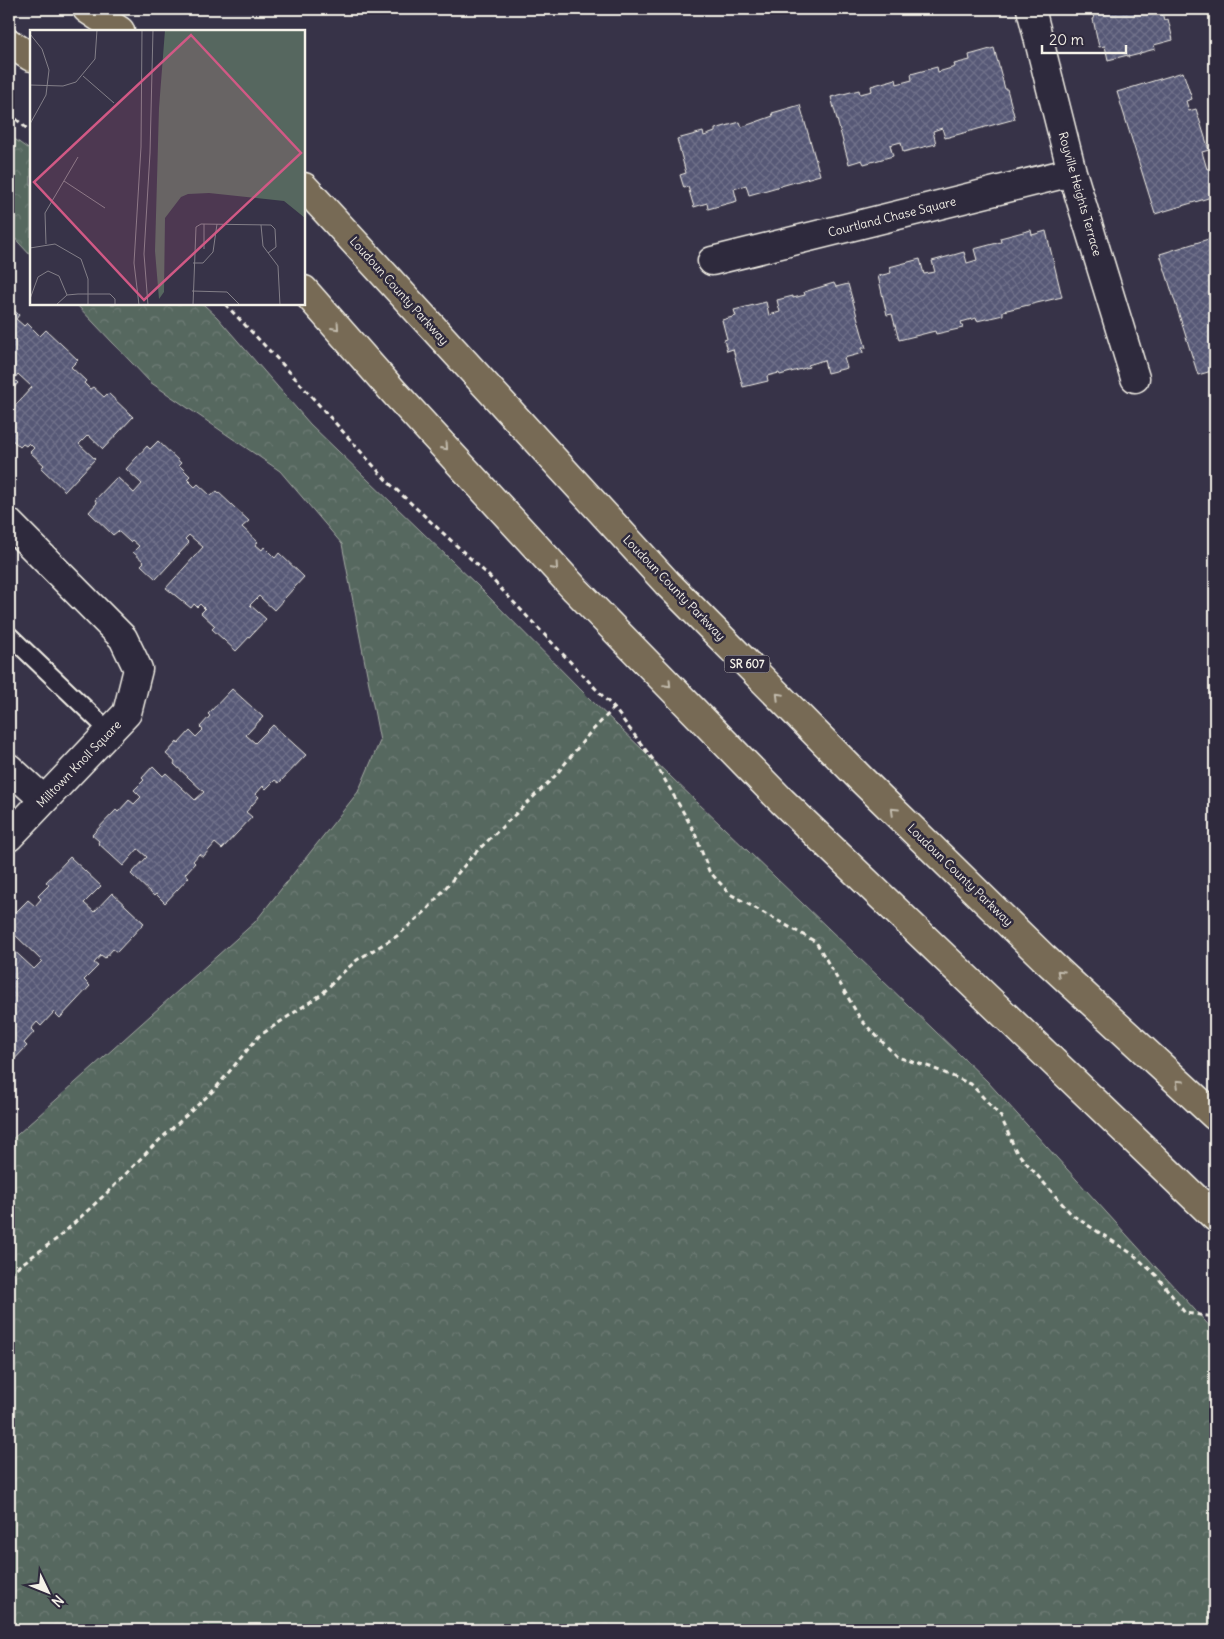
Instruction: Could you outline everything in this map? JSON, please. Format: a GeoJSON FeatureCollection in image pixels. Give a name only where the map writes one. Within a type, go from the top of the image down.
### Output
{"type":"FeatureCollection","features":[{"type":"Feature","properties":{"kind":"main road"},"geometry":{"type":"LineString","coordinates":[[87,9],[118,30]]}},
{"type":"Feature","properties":{"kind":"main road"},"geometry":{"type":"LineString","coordinates":[[9,42],[30,56]]}},
{"type":"Feature","properties":{"kind":"main road","name":"Loudoun County Parkway"},"geometry":{"type":"LineString","coordinates":[[305,188],[668,583],[861,779],[1036,951],[1215,1116]]}},
{"type":"Feature","properties":{"kind":"main road"},"geometry":{"type":"LineString","coordinates":[[305,291],[393,391],[575,589],[775,794],[1215,1217]]}},
{"type":"Feature","properties":{"kind":"street","name":"Royville Heights Terrace"},"geometry":{"type":"LineString","coordinates":[[1031,9],[1072,172],[1135,378]]}},
{"type":"Feature","properties":{"kind":"street","name":"Courtland Chase Square"},"geometry":{"type":"LineString","coordinates":[[712,261],[1072,172]]}},
{"type":"Feature","properties":{"kind":"street","name":"Milltown Knoll Square"},"geometry":{"type":"LineString","coordinates":[[9,523],[123,638],[138,669],[127,713],[9,837]]}},
{"type":"Feature","properties":{"kind":"street"},"geometry":{"type":"LineString","coordinates":[[9,768],[44,800]]}},
{"type":"Feature","properties":{"kind":"lane"},"geometry":{"type":"LineString","coordinates":[[9,635],[110,732]]}},
{"type":"Feature","properties":{"kind":"path"},"geometry":{"type":"LineString","coordinates":[[9,113],[30,131]]}},
{"type":"Feature","properties":{"kind":"path"},"geometry":{"type":"LineString","coordinates":[[226,305],[286,368],[388,482],[485,572],[614,708],[654,761],[694,831],[709,870],[730,894],[816,942],[861,1020],[897,1057],[930,1067],[971,1084],[1001,1118],[1016,1151],[1072,1215],[1134,1255],[1157,1276],[1186,1314],[1215,1316]]}},
{"type":"Feature","properties":{"kind":"path"},"geometry":{"type":"LineString","coordinates":[[9,1273],[58,1238],[112,1188],[152,1146],[214,1090],[259,1036],[322,994],[357,960],[397,936],[426,912],[474,854],[555,776],[588,735],[614,708]]}},
{"type":"Feature","properties":{"kind":"green space"},"geometry":{"type":"Polygon","coordinates":[[[9,135],[30,150],[30,255],[9,232],[9,135]]]}},
{"type":"Feature","properties":{"kind":"green space"},"geometry":{"type":"Polygon","coordinates":[[[77,305],[204,305],[217,317],[310,424],[478,586],[591,700],[987,1081],[1215,1332],[1215,1630],[9,1630],[9,1142],[255,922],[358,792],[380,741],[342,544],[280,471],[150,382],[77,305]]]}},
{"type":"Feature","properties":{"kind":"building"},"geometry":{"type":"Polygon","coordinates":[[[1092,9],[1161,9],[1164,20],[1168,19],[1173,40],[1154,45],[1155,49],[1140,54],[1108,60],[1105,46],[1099,47],[1092,9]]]}},
{"type":"Feature","properties":{"kind":"building"},"geometry":{"type":"Polygon","coordinates":[[[994,48],[1015,119],[945,138],[942,128],[933,131],[936,144],[903,152],[901,142],[890,145],[893,156],[864,164],[862,160],[849,164],[831,97],[859,90],[860,94],[872,91],[871,86],[896,79],[897,84],[912,80],[911,74],[937,67],[938,72],[955,67],[954,64],[970,60],[969,55],[994,48]]]}},
{"type":"Feature","properties":{"kind":"building"},"geometry":{"type":"Polygon","coordinates":[[[1183,72],[1192,99],[1186,101],[1189,111],[1196,109],[1209,150],[1202,152],[1207,169],[1214,167],[1215,196],[1155,214],[1117,92],[1183,72]]]}},
{"type":"Feature","properties":{"kind":"building"},"geometry":{"type":"Polygon","coordinates":[[[800,105],[820,175],[749,195],[746,185],[734,189],[737,201],[708,209],[707,203],[694,207],[688,187],[684,188],[680,175],[686,173],[677,139],[703,132],[704,136],[715,132],[715,129],[740,122],[742,127],[773,116],[772,113],[800,105]]]}},
{"type":"Feature","properties":{"kind":"building"},"geometry":{"type":"Polygon","coordinates":[[[1031,230],[1032,235],[1046,231],[1062,297],[1003,311],[1003,315],[977,321],[976,318],[961,322],[963,328],[936,334],[935,331],[899,340],[892,314],[887,315],[878,276],[891,273],[889,267],[920,259],[924,274],[935,272],[932,261],[964,252],[967,263],[977,260],[974,249],[1001,242],[1000,238],[1031,230]]]}},
{"type":"Feature","properties":{"kind":"building"},"geometry":{"type":"Polygon","coordinates":[[[1215,237],[1215,370],[1198,375],[1160,254],[1215,237]]]}},
{"type":"Feature","properties":{"kind":"building"},"geometry":{"type":"Polygon","coordinates":[[[834,283],[836,287],[848,284],[866,348],[862,348],[863,353],[844,358],[847,368],[827,373],[824,360],[808,365],[809,367],[780,375],[779,373],[767,376],[768,381],[743,387],[733,349],[727,351],[724,340],[727,339],[722,320],[736,316],[734,310],[766,302],[769,315],[780,312],[777,300],[805,295],[804,292],[834,283]]]}},
{"type":"Feature","properties":{"kind":"building"},"geometry":{"type":"Polygon","coordinates":[[[9,306],[19,315],[16,319],[24,326],[27,323],[40,336],[46,330],[78,360],[71,367],[86,381],[84,383],[90,389],[93,387],[104,397],[108,393],[133,417],[103,449],[88,435],[79,444],[95,459],[65,491],[41,468],[44,465],[30,452],[34,448],[29,443],[26,446],[23,444],[20,447],[10,438],[9,440],[9,412],[32,387],[18,374],[14,379],[18,383],[9,393],[9,306]]]}},
{"type":"Feature","properties":{"kind":"building"},"geometry":{"type":"Polygon","coordinates":[[[158,441],[181,463],[179,465],[190,476],[187,479],[195,487],[198,484],[211,496],[217,491],[249,521],[242,527],[258,542],[255,544],[262,550],[264,547],[275,558],[279,553],[304,577],[274,610],[259,596],[250,605],[266,619],[236,651],[212,629],[215,626],[201,613],[205,609],[200,604],[197,607],[194,604],[191,608],[166,588],[203,547],[189,535],[185,539],[189,543],[156,579],[141,565],[144,562],[133,552],[139,546],[132,540],[130,542],[118,531],[113,535],[89,512],[97,503],[95,500],[117,477],[134,493],[142,484],[126,469],[147,446],[150,449],[158,441]]]}},
{"type":"Feature","properties":{"kind":"building"},"geometry":{"type":"Polygon","coordinates":[[[232,689],[263,717],[246,735],[255,743],[273,725],[306,755],[279,783],[275,780],[266,789],[263,786],[256,794],[259,797],[246,812],[252,817],[222,849],[215,843],[203,857],[199,854],[193,861],[195,863],[185,874],[189,877],[165,903],[156,894],[154,896],[131,874],[147,857],[138,849],[123,866],[92,835],[116,810],[118,812],[129,800],[134,804],[141,797],[134,790],[144,780],[142,778],[153,766],[163,776],[166,773],[195,800],[204,792],[166,754],[190,731],[196,737],[203,730],[200,727],[210,716],[208,714],[232,689]]]}},
{"type":"Feature","properties":{"kind":"building"},"geometry":{"type":"Polygon","coordinates":[[[70,857],[101,886],[84,903],[94,912],[112,893],[144,923],[117,952],[113,949],[105,958],[101,955],[94,963],[98,966],[84,980],[90,986],[60,1018],[54,1012],[41,1026],[37,1022],[31,1029],[34,1032],[24,1043],[27,1046],[9,1065],[9,946],[34,969],[42,961],[12,932],[9,927],[9,917],[28,900],[35,906],[41,899],[38,896],[49,885],[46,882],[70,857]]]}}]}
